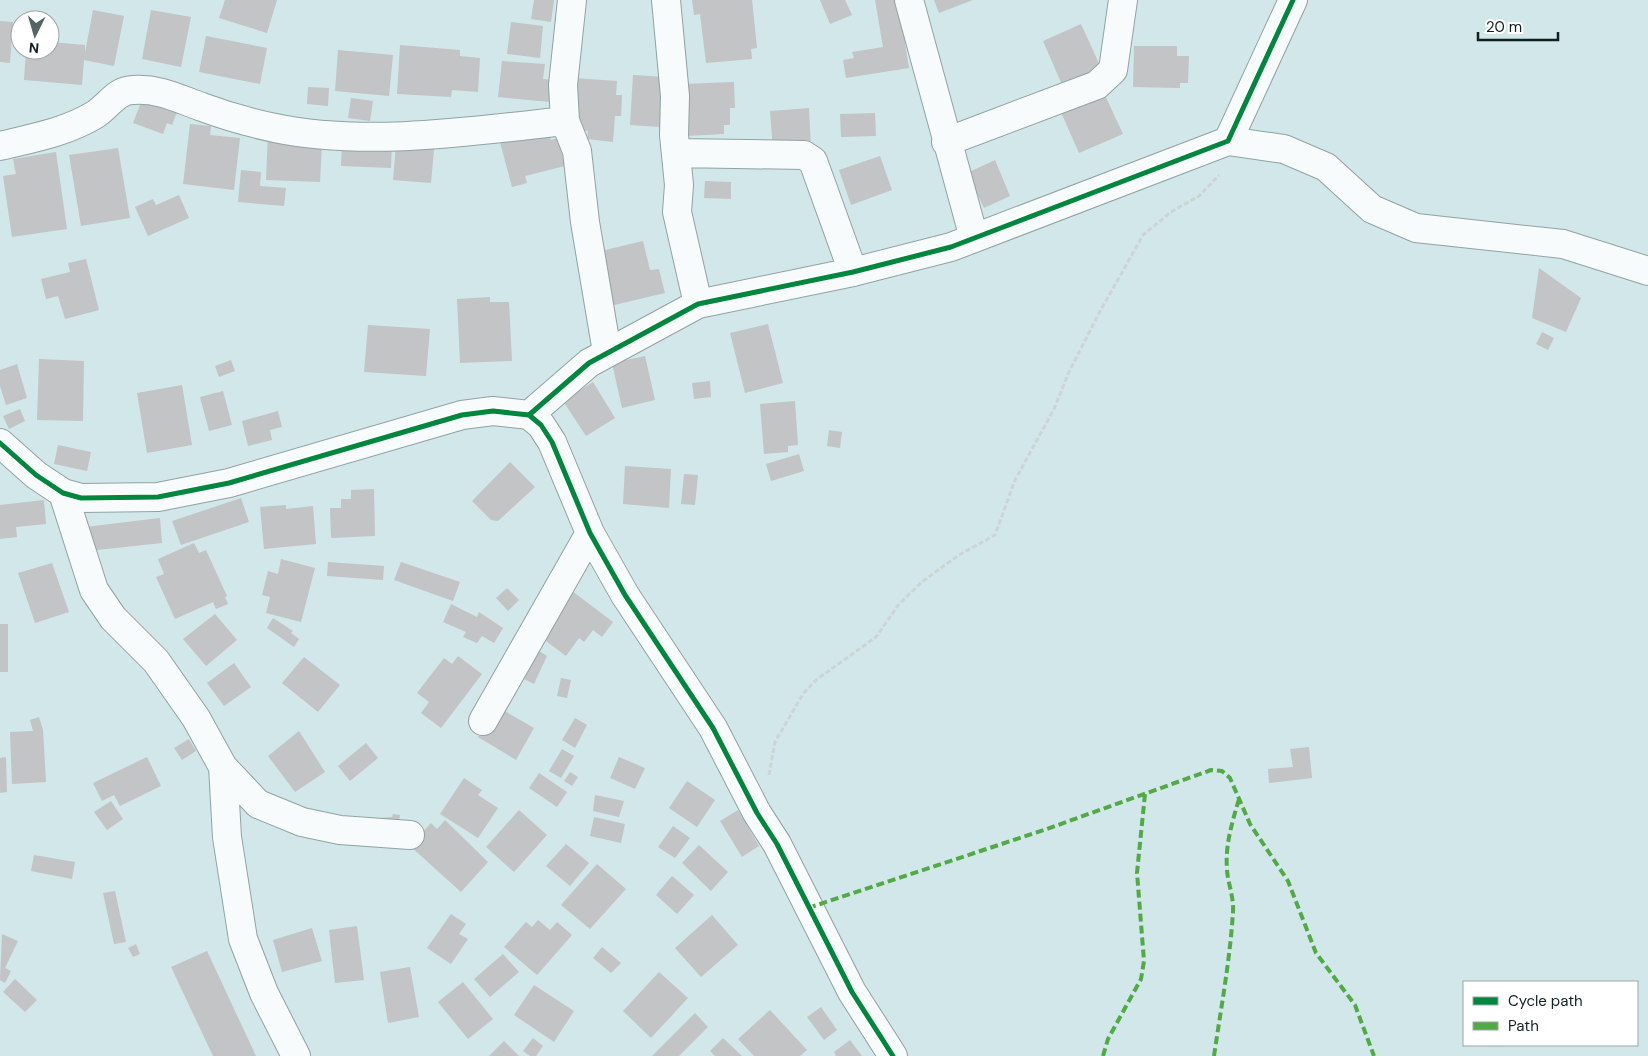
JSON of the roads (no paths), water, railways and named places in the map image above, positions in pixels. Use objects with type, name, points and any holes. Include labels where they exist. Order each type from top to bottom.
[{"type":"street","points":[[572,0],[563,85],[565,121],[577,151],[585,222],[607,352]]},
{"type":"street","points":[[666,0],[675,96],[676,153],[679,185],[677,212],[698,304]]},
{"type":"street","points":[[909,0],[946,142],[974,238]]},
{"type":"street","points":[[946,142],[1097,85],[1113,70],[1123,0]]},
{"type":"street","points":[[1228,141],[1293,0]]},
{"type":"street","points":[[0,146],[54,133],[97,113],[115,96],[132,89],[164,92],[203,108],[276,128],[328,135],[434,135],[565,121]]},
{"type":"street","points":[[529,415],[589,363],[698,304],[853,272],[951,247],[1228,141],[1284,149],[1326,167],[1372,209],[1416,228],[1563,244],[1648,271]]},
{"type":"street","points":[[676,153],[804,155],[813,161],[853,272]]},
{"type":"street","points":[[0,444],[36,475],[63,493],[81,498],[158,496],[229,483],[462,415],[493,411],[529,415],[540,425],[552,442],[590,533],[625,595],[713,728],[757,813],[776,844],[852,992],[893,1056]]},
{"type":"street","points":[[63,493],[94,590],[113,618],[156,661],[196,718],[223,767],[258,804],[302,822],[340,830],[410,835]]},
{"type":"street","points":[[483,722],[590,533]]},
{"type":"street","points":[[223,767],[227,837],[243,940],[264,993],[296,1056]]}]
